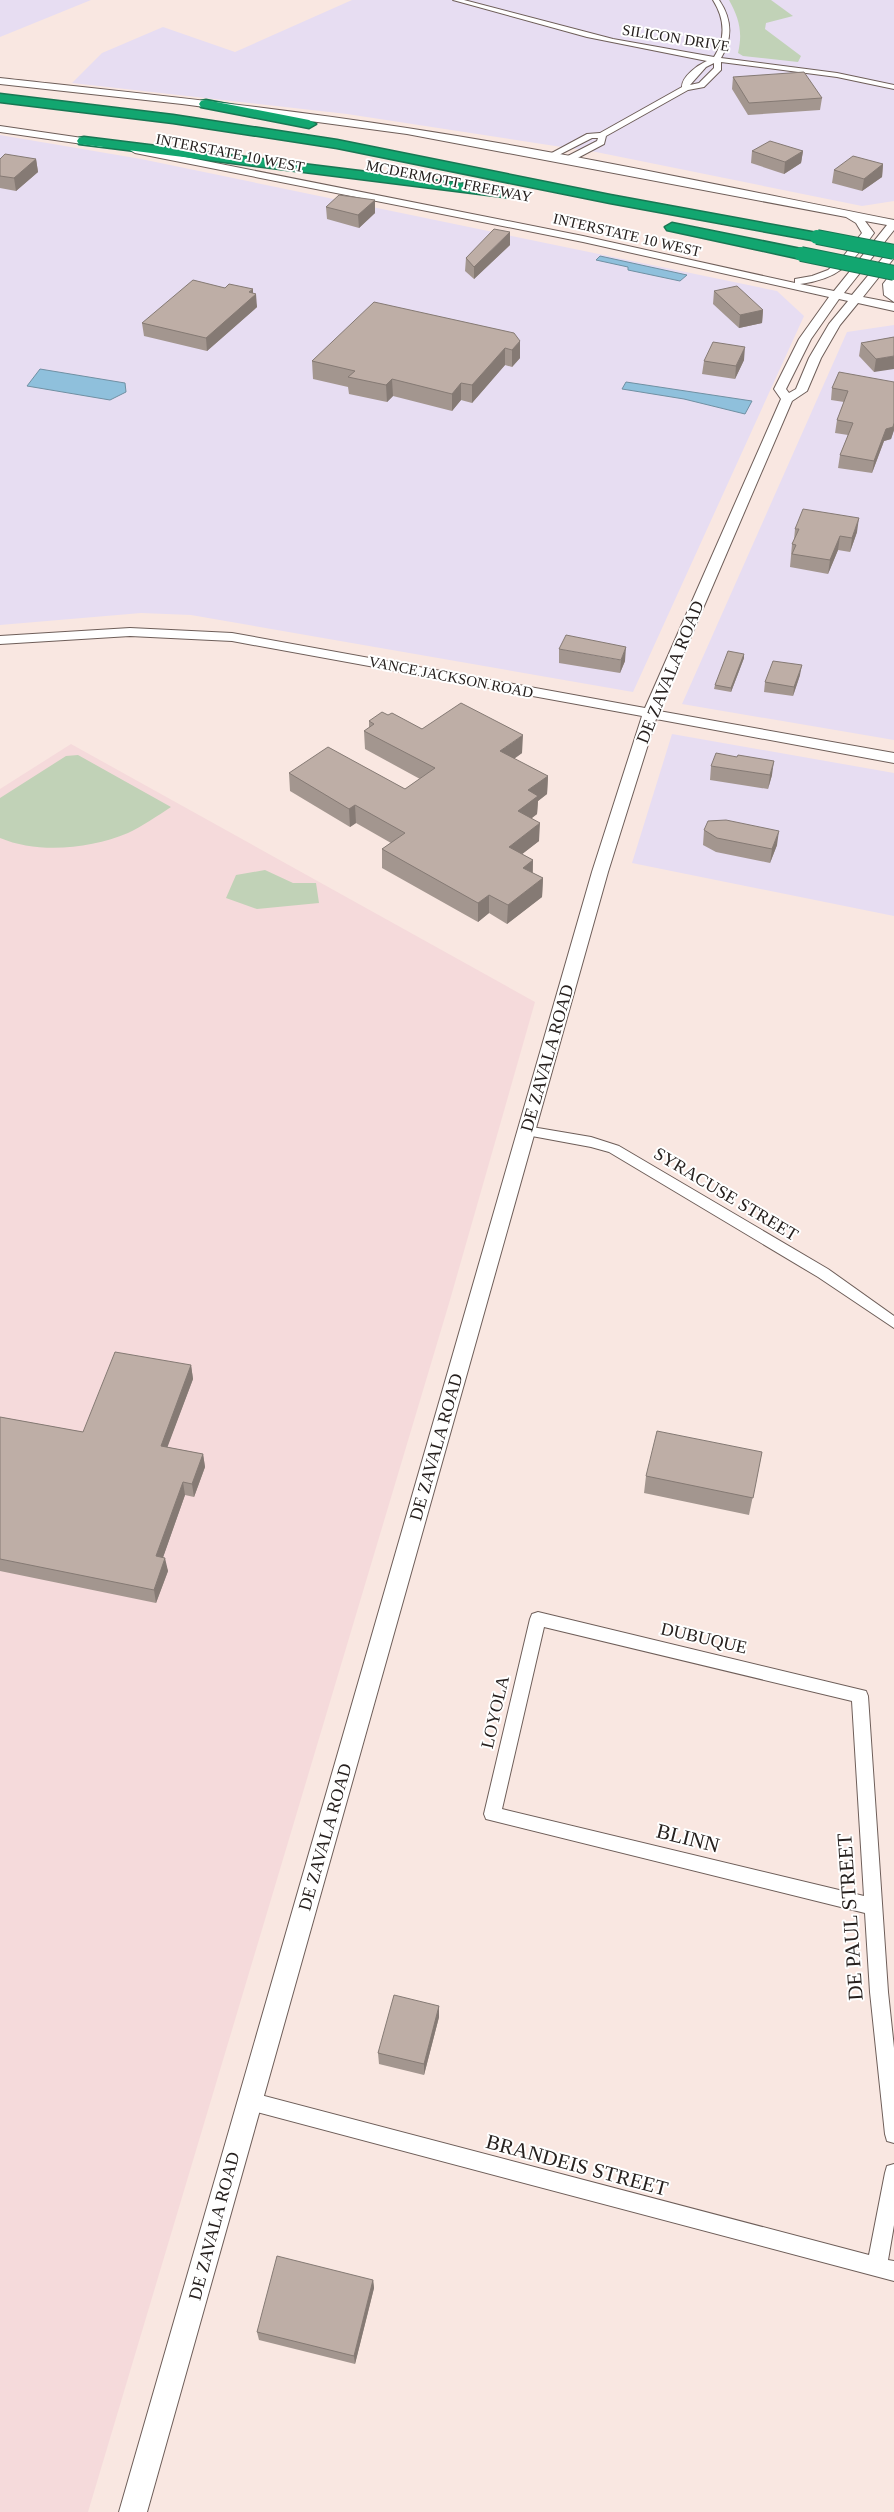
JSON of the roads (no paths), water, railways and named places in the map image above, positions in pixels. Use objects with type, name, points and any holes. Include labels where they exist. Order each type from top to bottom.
[{"type":"highway","name":"MCDERMOTT FREEWAY","points":[[0,98],[173,119],[337,144],[610,199],[894,252]]},
{"type":"highway","points":[[206,104],[474,154],[578,176]]},
{"type":"highway","points":[[0,111],[268,148]]},
{"type":"highway","points":[[84,141],[524,196]]},
{"type":"highway","name":"MCDERMOTT FREEWAY","points":[[295,152],[619,216]]},
{"type":"highway","points":[[633,189],[766,227]]},
{"type":"highway","points":[[658,224],[894,273]]},
{"type":"main road","points":[[0,81],[206,104],[407,131],[847,213],[894,220]]},
{"type":"main road","name":"INTERSTATE 10 WEST","points":[[0,129],[84,141],[262,174],[583,239],[894,307]]},
{"type":"main road","points":[[773,281],[814,280],[828,277],[836,271],[868,233],[860,221],[847,213]]},
{"type":"main road","name":"DE ZAVALA ROAD","points":[[787,399],[780,389],[805,339],[836,294],[894,220]]},
{"type":"main road","name":"DE ZAVALA ROAD","points":[[133,2512],[600,872],[650,714],[787,399],[801,391],[815,358],[835,324],[894,252]]},
{"type":"main road","points":[[894,277],[889,284],[890,295],[894,299]]},
{"type":"main road","points":[[773,281],[811,300],[819,317]]},
{"type":"main road","points":[[835,324],[861,314],[894,311]]},
{"type":"main road","name":"VANCE JACKSON ROAD","points":[[2,640],[148,631],[232,637],[894,758]]},
{"type":"street","name":"SILICON DRIVE","points":[[456,0],[635,47],[717,60],[827,72],[894,87]]},
{"type":"street","points":[[551,157],[590,136],[602,135],[686,88],[701,85],[711,76],[718,68],[717,60],[726,42],[727,29],[725,17],[716,0]]},
{"type":"street","points":[[686,88],[686,82],[704,65],[717,60]]},
{"type":"street","points":[[567,160],[601,142],[602,135]]},
{"type":"street","name":"SYRACUSE STREET","points":[[526,1131],[591,1142],[614,1149],[823,1273],[894,1323]]},
{"type":"street","name":"DUBUQUE","points":[[538,1618],[860,1696]]},
{"type":"street","name":"LOYOLA","points":[[492,1814],[538,1618]]},
{"type":"street","name":"DE PAUL STREET","points":[[860,1696],[872,1906],[894,2134]]},
{"type":"street","name":"BLINN","points":[[492,1814],[872,1906]]},
{"type":"street","name":"BRANDEIS STREET","points":[[249,2101],[885,2268]]},
{"type":"street","points":[[885,2268],[894,2173]]},
{"type":"water","points":[[600,256],[687,275],[680,281],[628,270],[628,267],[596,260]]},
{"type":"water","points":[[40,369],[125,383],[126,392],[110,400],[27,386]]},
{"type":"water","points":[[626,382],[752,401],[745,414],[684,399],[622,389]]}]
